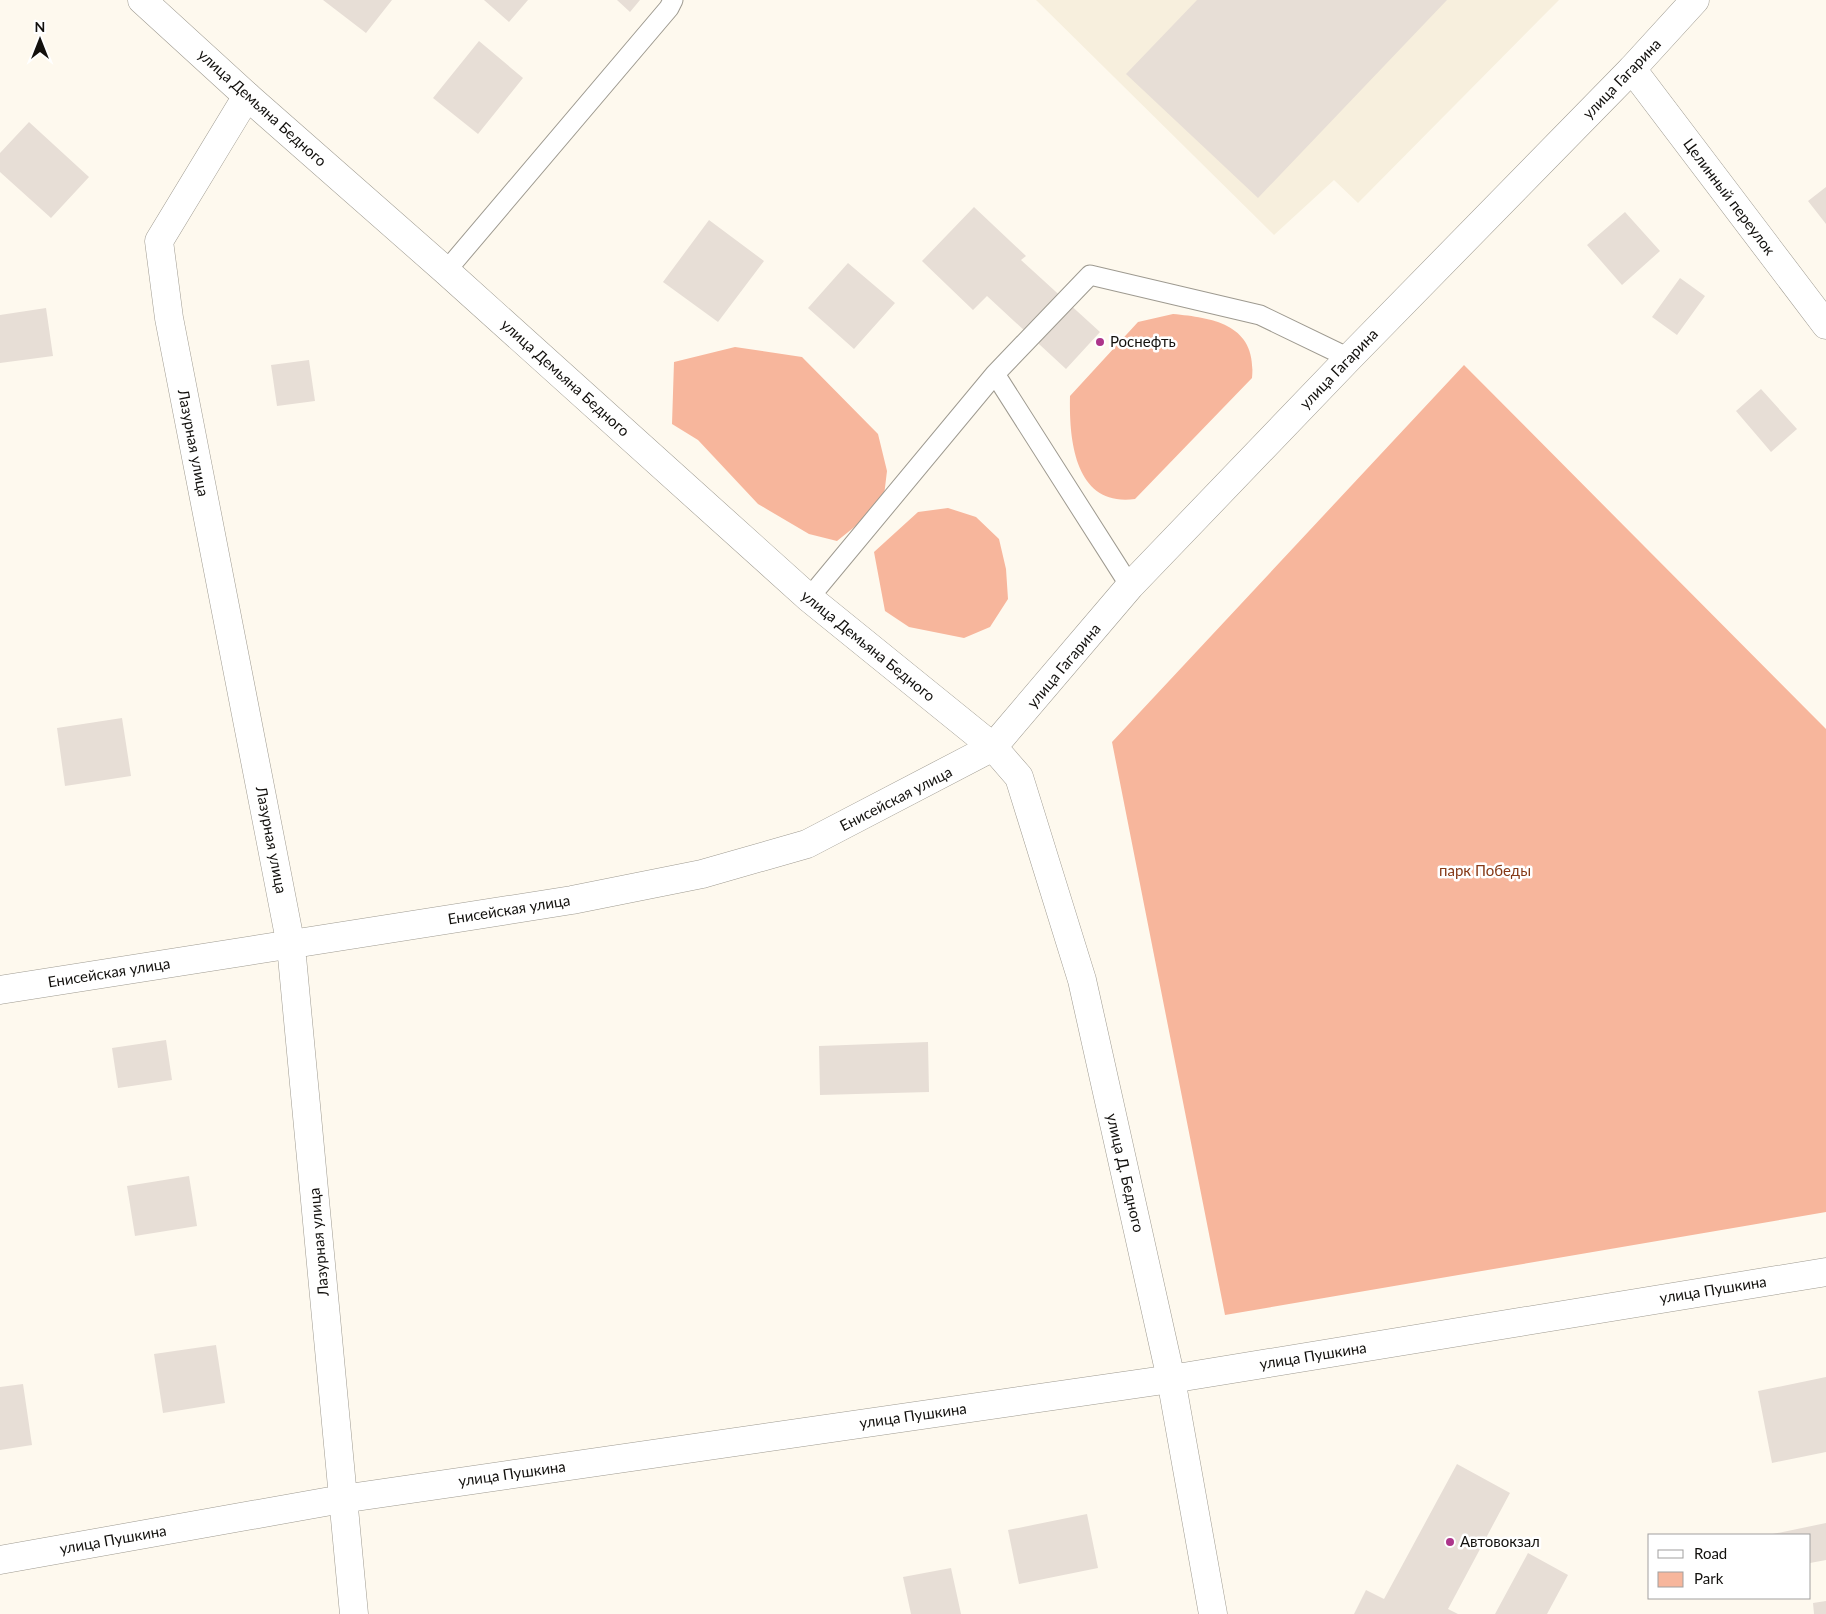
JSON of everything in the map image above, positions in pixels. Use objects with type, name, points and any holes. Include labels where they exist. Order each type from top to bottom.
[{"type":"street","name":"улица Демьяна Бедного","points":[[142,0],[809,598],[993,747]]},
{"type":"street","name":"улица Гагарина","points":[[993,747],[1130,586],[1349,358],[1632,69],[1695,0]]},
{"type":"street","name":"Целинный переулок","points":[[1632,69],[1826,324]]},
{"type":"street","name":"Лазурная улица","points":[[247,96],[160,241],[169,318],[291,946],[354,1614]]},
{"type":"street","name":"Енисейская улица","points":[[0,990],[291,946],[572,900],[721,868],[807,844],[993,747]]},
{"type":"street","name":"улица Д. Бедного","points":[[993,747],[1019,777],[1082,980],[1171,1379],[1213,1614]]},
{"type":"street","name":"улица Пушкина","points":[[0,1560],[342,1499],[1171,1379],[1826,1272]]},
{"type":"lane","points":[[446,271],[669,8],[673,0]]},
{"type":"lane","points":[[809,598],[995,374],[1090,275],[1260,315],[1349,358]]},
{"type":"lane","points":[[995,374],[1130,586]]},
{"type":"shaded area","points":[[1036,0],[1559,0],[1358,203],[1334,180],[1274,235]]},
{"type":"green space","points":[[1173,314],[1218,322],[1240,336],[1248,346],[1252,360],[1252,378],[1135,499],[1115,499],[1099,493],[1088,482],[1080,467],[1074,450],[1071,432],[1070,396],[1138,322]]},
{"type":"green space","points":[[735,347],[802,357],[878,434],[887,471],[883,504],[837,541],[809,534],[758,504],[698,440],[672,424],[674,362]]},
{"type":"green space","name":"парк Победы","points":[[1464,365],[1826,729],[1826,1212],[1225,1315],[1112,742]]},
{"type":"green space","points":[[948,508],[976,517],[999,539],[1006,569],[1008,599],[990,627],[964,638],[909,627],[885,611],[874,552],[918,512]]},
{"type":"building","points":[[323,0],[392,0],[366,33]]},
{"type":"building","points":[[484,0],[528,0],[509,22]]},
{"type":"building","points":[[617,0],[640,0],[630,12]]},
{"type":"building","points":[[1197,0],[1447,0],[1258,198],[1126,74]]},
{"type":"building","points":[[479,41],[523,78],[478,134],[433,98]]},
{"type":"building","points":[[29,122],[89,177],[51,218],[0,172],[0,153]]},
{"type":"building","points":[[1826,187],[1826,224],[1808,201]]},
{"type":"building","points":[[974,207],[1026,256],[1021,260],[1100,332],[1066,369],[987,296],[973,310],[922,261]]},
{"type":"building","points":[[1625,212],[1660,251],[1622,285],[1587,245]]},
{"type":"building","points":[[709,220],[764,261],[718,322],[663,282]]},
{"type":"building","points":[[848,263],[895,303],[854,349],[808,308]]},
{"type":"building","points":[[1680,278],[1705,296],[1677,335],[1652,317]]},
{"type":"building","points":[[46,308],[53,356],[0,363],[0,315]]},
{"type":"building","points":[[309,360],[315,401],[277,406],[271,365]]},
{"type":"building","points":[[1761,389],[1797,429],[1771,452],[1736,411]]},
{"type":"building","points":[[122,718],[131,776],[65,786],[57,728]]},
{"type":"building","points":[[166,1040],[172,1080],[118,1088],[112,1048]]},
{"type":"building","points":[[928,1042],[929,1092],[820,1095],[819,1046]]},
{"type":"building","points":[[189,1176],[197,1226],[135,1236],[127,1186]]},
{"type":"building","points":[[216,1345],[225,1403],[163,1413],[154,1354]]},
{"type":"building","points":[[1826,1377],[1826,1452],[1772,1463],[1758,1391]]},
{"type":"building","points":[[23,1384],[32,1445],[0,1450],[0,1387]]},
{"type":"building","name":"Автовокзал","points":[[1457,1464],[1510,1493],[1448,1609],[1458,1614],[1354,1614],[1366,1590],[1384,1599]]},
{"type":"building","points":[[1087,1514],[1098,1568],[1019,1584],[1008,1530]]},
{"type":"building","points":[[1826,1523],[1826,1560],[1811,1563],[1811,1534],[1773,1534]]},
{"type":"building","name":"Автовокзал","points":[[1528,1553],[1568,1575],[1547,1614],[1495,1614]]},
{"type":"building","points":[[951,1568],[961,1614],[911,1614],[903,1577]]},
{"type":"building","points":[[1826,1601],[1826,1614],[1814,1614],[1813,1603]]},
{"type":"place","name":"Роснефть","points":[[1100,342]]},
{"type":"place","name":"Автовокзал","points":[[1450,1542]]}]
